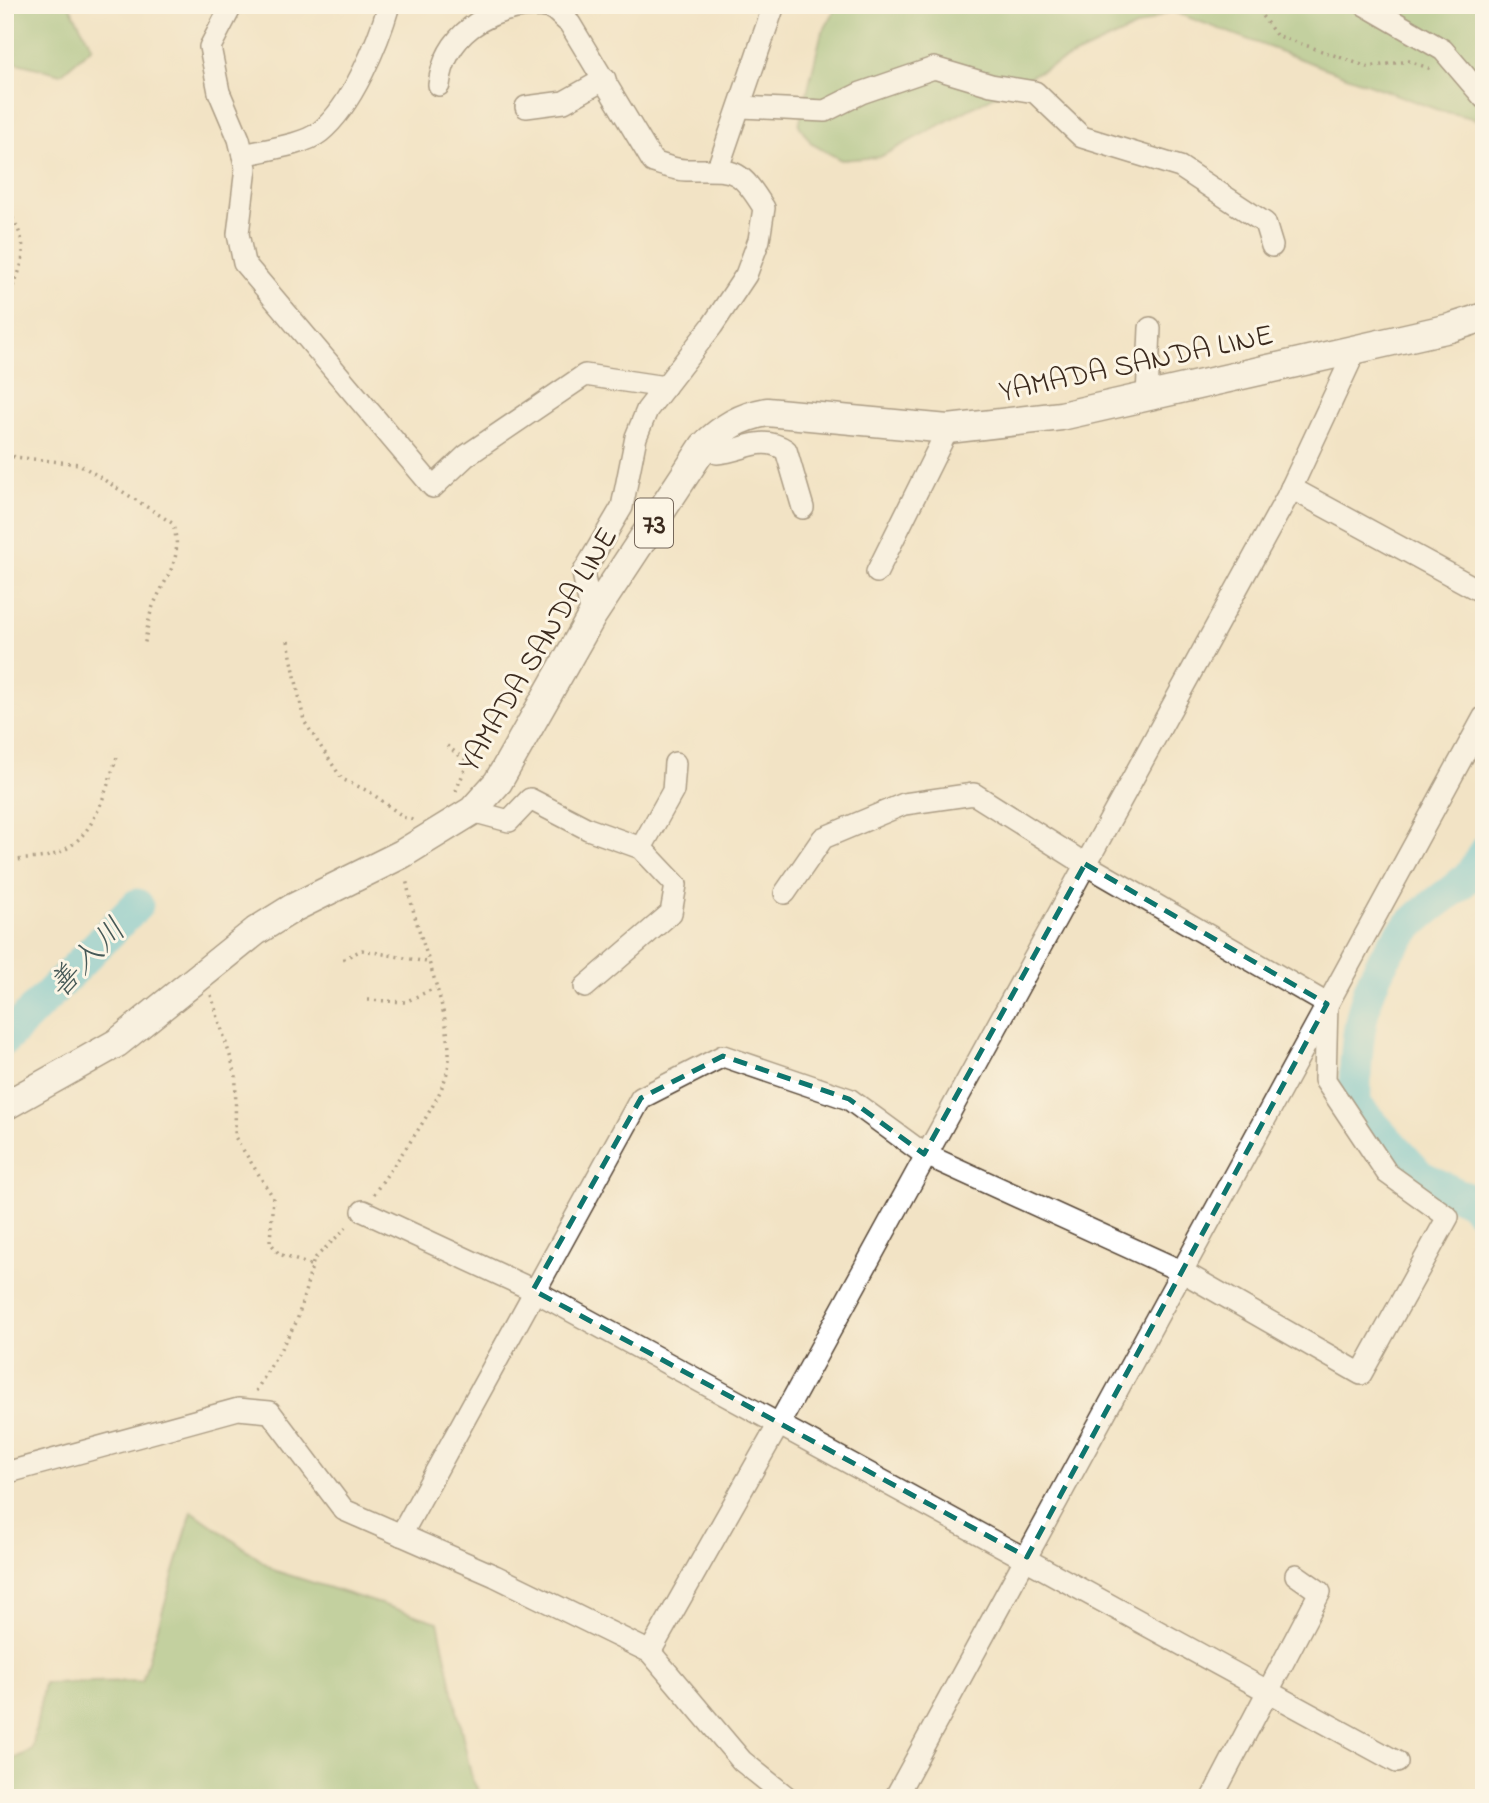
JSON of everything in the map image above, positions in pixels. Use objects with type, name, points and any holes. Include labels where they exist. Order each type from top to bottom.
[{"type":"main road","name":"YAMADA SANDA LINE","points":[[5,1106],[117,1043],[256,931],[293,908],[401,854],[472,811],[498,782],[592,616],[704,446],[725,426],[746,416],[767,412],[948,429],[1025,422],[1147,397],[1484,317]]},
{"type":"street","points":[[232,5],[210,47],[219,92],[246,169],[237,234],[244,263],[433,487],[466,456],[584,374],[665,387]]},
{"type":"street","points":[[243,155],[320,132],[348,96],[376,49],[389,5]]},
{"type":"street","points":[[718,168],[742,107],[774,5]]},
{"type":"street","points":[[1365,5],[1443,50],[1484,98]]},
{"type":"street","points":[[439,85],[441,66],[462,32],[489,15],[537,6],[559,7],[605,79],[621,115],[653,162],[684,170],[718,168],[737,174],[750,184],[764,208],[759,240],[746,275],[647,410],[636,437],[622,507],[583,573],[592,616]]},
{"type":"street","points":[[742,107],[825,111],[861,93],[933,68],[991,85],[1035,92],[1082,137],[1180,167],[1265,223],[1272,246]]},
{"type":"street","points":[[526,107],[564,102],[605,79]]},
{"type":"street","points":[[1147,397],[1150,328]]},
{"type":"street","points":[[650,1652],[779,1424],[924,1154],[1291,488],[1356,349]]},
{"type":"street","points":[[877,572],[948,429]]},
{"type":"street","points":[[704,446],[717,453],[763,441],[775,443],[786,450],[803,508]]},
{"type":"street","points":[[1291,488],[1484,593]]},
{"type":"street","points":[[895,1798],[1484,717]]},
{"type":"street","points":[[641,848],[673,791],[675,763]]},
{"type":"street","points":[[785,893],[823,838],[904,804],[974,794],[1085,864],[1327,1004]]},
{"type":"street","points":[[472,811],[509,821],[530,799],[588,829],[641,848],[677,885],[671,914],[585,987]]},
{"type":"street","points":[[401,1535],[640,1098],[723,1056],[849,1099],[924,1154],[1183,1272],[1361,1374],[1448,1217],[1387,1173],[1325,1080],[1327,1004]]},
{"type":"street","points":[[363,1211],[533,1290],[1027,1557],[1397,1762]]},
{"type":"street","points":[[5,1473],[238,1409],[270,1412],[344,1510],[495,1576],[650,1652],[742,1761],[788,1798]]},
{"type":"street","points":[[1212,1798],[1320,1592],[1296,1574]]},
{"type":"path","points":[[1254,5],[1276,35],[1368,66],[1409,61],[1434,70]]},
{"type":"path","points":[[5,206],[25,245],[21,273],[5,301]]},
{"type":"path","points":[[5,444],[14,457],[79,464],[172,523],[178,538],[176,561],[153,607],[144,647]]},
{"type":"path","points":[[288,641],[304,721],[342,779],[370,792],[405,818],[417,820]]},
{"type":"path","points":[[5,862],[44,858],[64,852],[81,840],[96,815],[117,757]]},
{"type":"path","points":[[343,959],[362,950],[427,962]]},
{"type":"path","points":[[201,974],[209,987],[236,1074],[235,1137],[273,1197],[270,1242],[279,1254],[313,1266]]},
{"type":"path","points":[[368,1000],[405,1002],[435,988]]},
{"type":"highlighted area","points":[[1085,864],[1327,1004],[1027,1557],[533,1290],[641,1098],[723,1056],[849,1099],[924,1154]]},
{"type":"green space","points":[[5,5],[69,5],[92,47],[61,74],[5,60]]},
{"type":"green space","points":[[838,5],[1484,5],[1484,121],[1438,110],[1171,11],[1038,72],[880,157],[841,160],[812,144],[799,125],[821,35]]},
{"type":"green space","points":[[192,1511],[276,1571],[438,1622],[472,1779],[482,1798],[5,1798],[5,1763],[32,1750],[44,1683],[142,1681]]},
{"type":"waterway","points":[[1484,852],[1471,873],[1401,934],[1386,955],[1366,1001],[1360,1026],[1355,1078],[1355,1105],[1420,1176],[1471,1201],[1484,1214]]},
{"type":"waterway","name":"善入川","points":[[5,1039],[137,905]]}]
